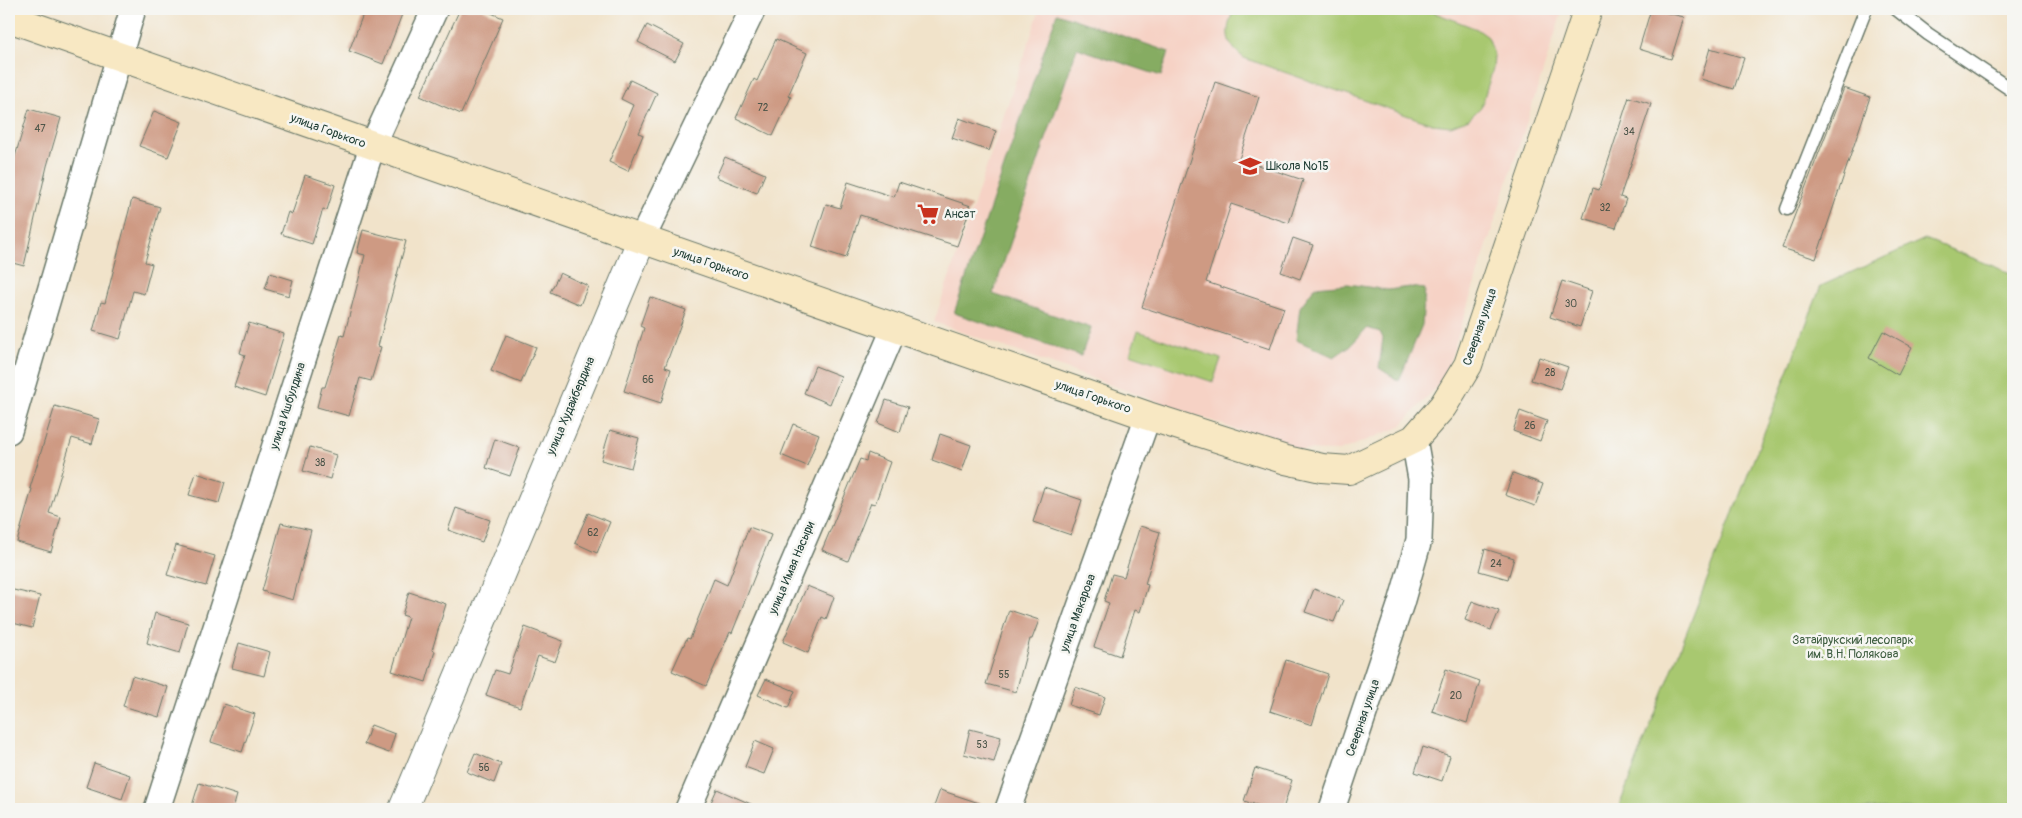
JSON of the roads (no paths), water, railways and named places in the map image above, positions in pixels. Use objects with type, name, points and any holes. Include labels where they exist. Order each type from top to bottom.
[{"type":"main road","name":"Северная улица","points":[[1414,439],[1443,406],[1468,365],[1588,9]]},
{"type":"main road","name":"улица Горького","points":[[9,18],[641,241],[895,327],[1148,416],[1286,460],[1322,468],[1350,470],[1414,439]]},
{"type":"street","points":[[9,431],[132,9]]},
{"type":"street","name":"улица Ишбулдина","points":[[157,809],[372,147],[435,9]]},
{"type":"street","name":"улица Худайбердина","points":[[403,809],[641,241],[753,9]]},
{"type":"street","name":"улица Имая Насыри","points":[[688,809],[895,327]]},
{"type":"street","name":"улица Макарова","points":[[1008,809],[1148,416]]},
{"type":"street","name":"Северная улица","points":[[1332,809],[1401,603],[1419,540],[1421,479],[1414,439]]},
{"type":"lane","points":[[1787,209],[1866,9]]},
{"type":"lane","points":[[1896,9],[1928,34],[2013,91]]},
{"type":"place","name":"Школа №15","points":[[1250,166]]},
{"type":"place","name":"Ансат","points":[[928,214]]},
{"type":"park label","name":"Затайрукский лесопарк им. В.Н. Полякова","points":[[1853,647]]}]
